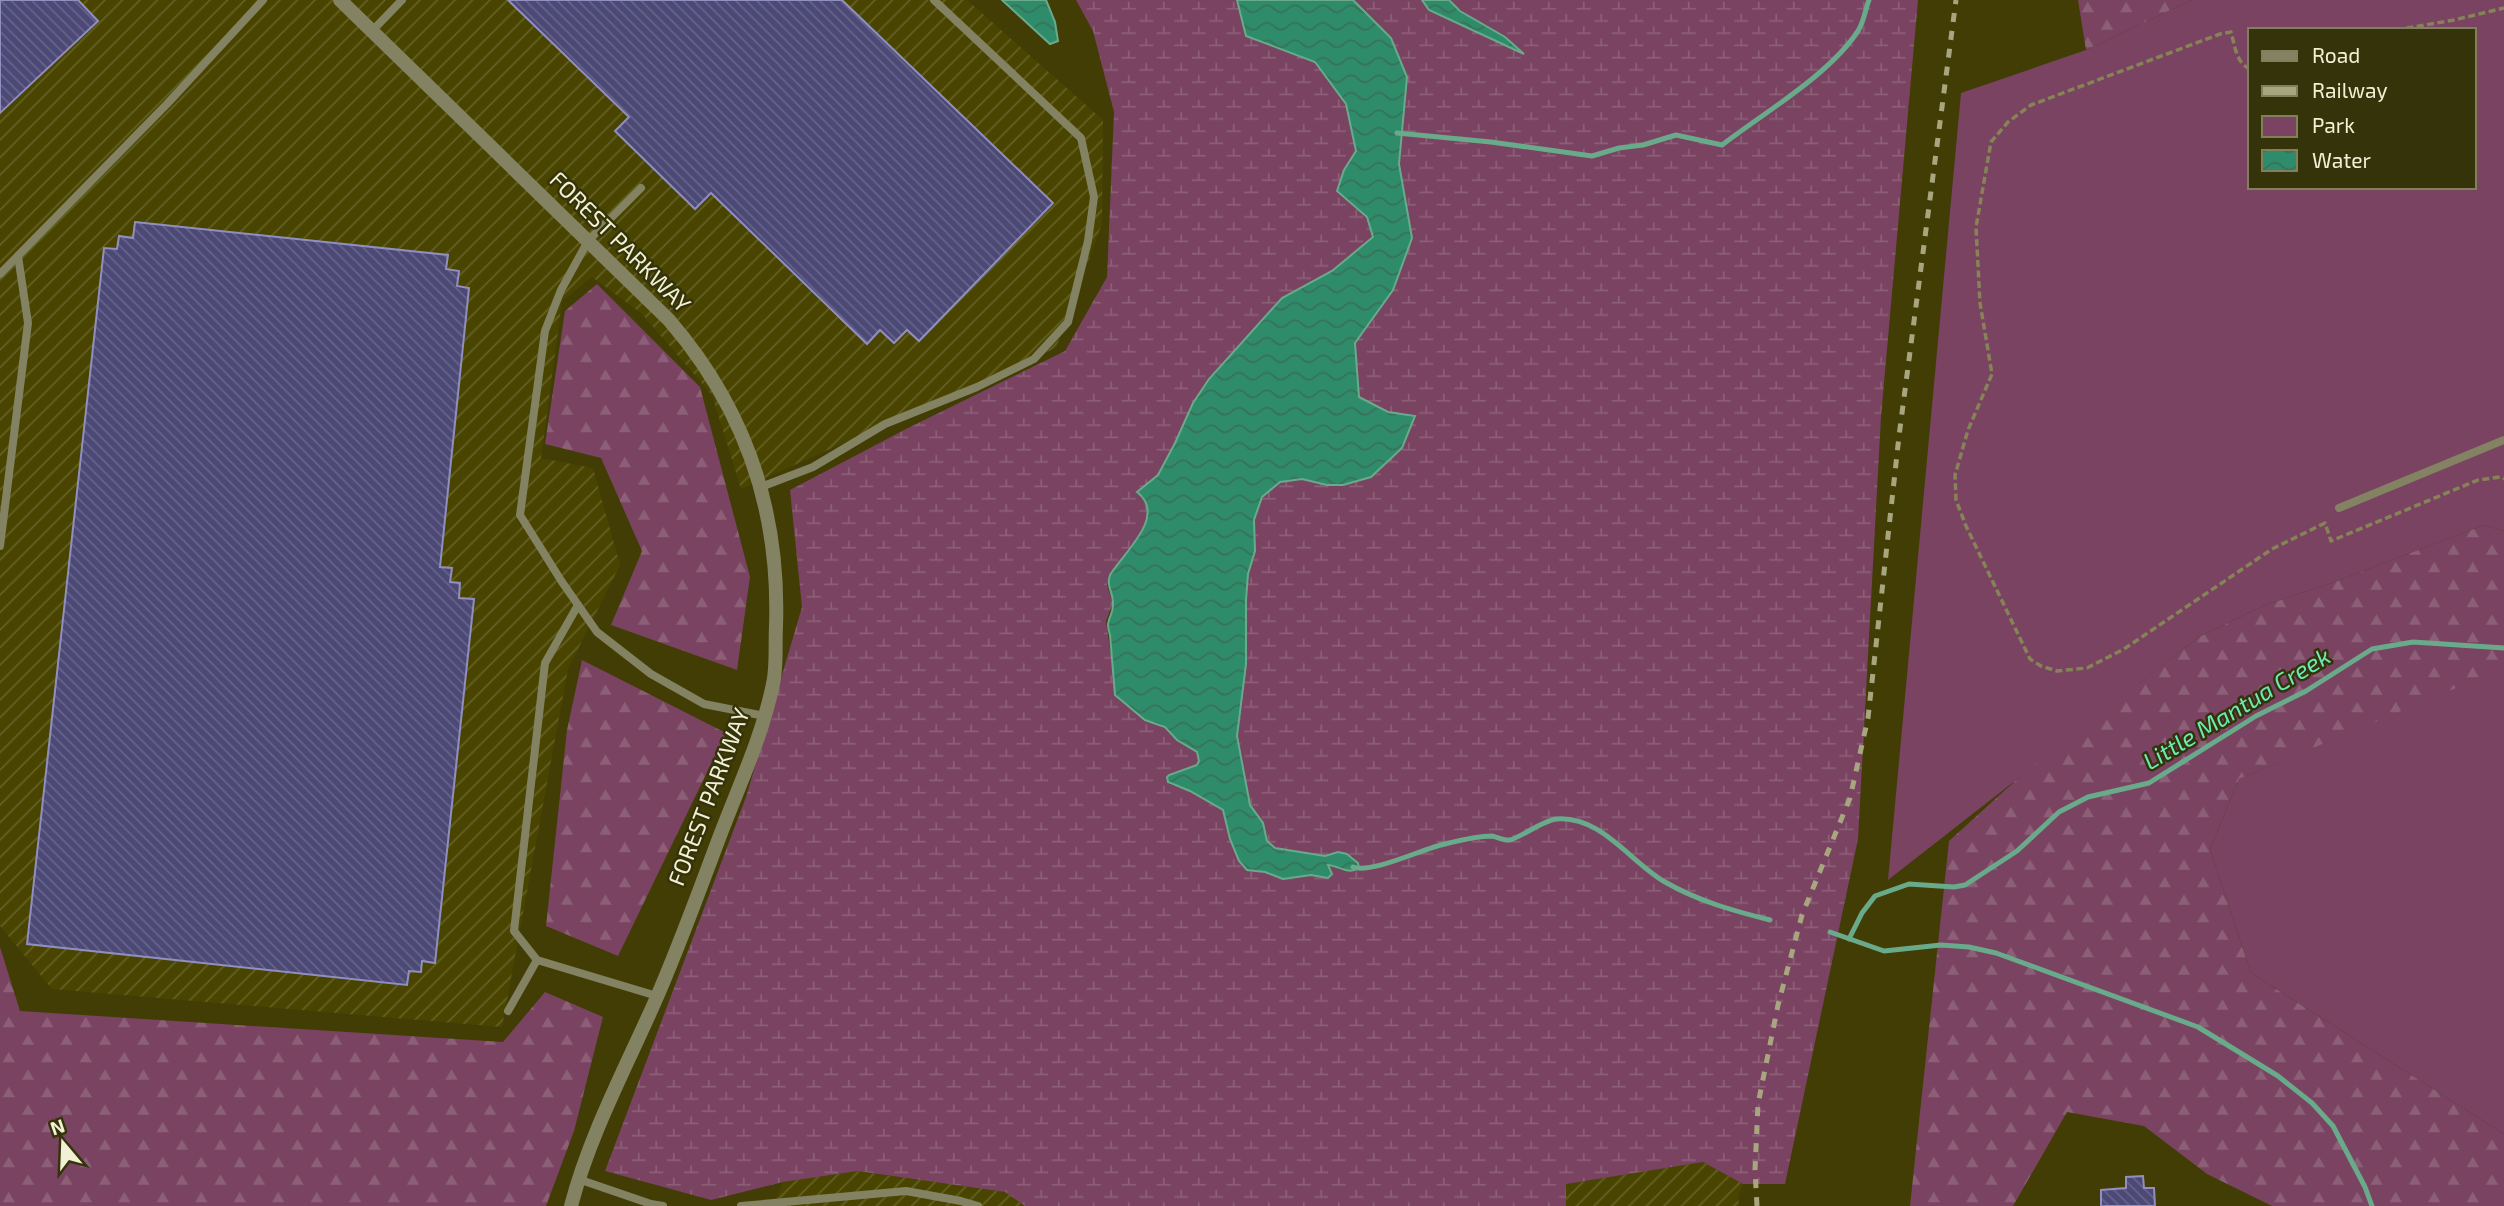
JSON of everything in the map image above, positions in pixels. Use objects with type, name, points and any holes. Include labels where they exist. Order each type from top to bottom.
[{"type":"street","name":"FOREST PARKWAY","points":[[340,0],[669,320],[691,346],[736,419],[761,486],[774,548],[774,681],[759,741],[657,996],[578,1179],[571,1206]]},
{"type":"lane","points":[[0,274],[167,104],[263,0]]},
{"type":"lane","points":[[372,31],[402,0]]},
{"type":"lane","points":[[761,486],[813,467],[885,424],[977,387],[1034,359],[1068,322],[1088,241],[1094,197],[1081,138],[934,0]]},
{"type":"lane","points":[[641,188],[588,242],[561,290],[545,331],[520,515],[597,632],[651,674],[704,704],[765,716]]},
{"type":"lane","points":[[0,546],[28,323],[18,256]]},
{"type":"lane","points":[[2339,508],[2504,440]]},
{"type":"lane","points":[[578,605],[545,663],[514,931],[537,960],[657,996]]},
{"type":"lane","points":[[508,1012],[537,960]]},
{"type":"lane","points":[[578,1179],[663,1206]]},
{"type":"lane","points":[[741,1206],[839,1202],[906,1192],[961,1200],[978,1206]]},
{"type":"path","points":[[2408,28],[2504,8]]},
{"type":"path","points":[[2248,68],[2238,58],[2231,32],[2220,34],[2031,105],[2008,122],[1991,142],[1976,228],[1980,303],[1992,374],[1968,430],[1955,475],[1956,500],[2001,603],[2030,659],[2040,666],[2057,671],[2087,668],[2124,649],[2272,549],[2325,523],[2331,541],[2478,480],[2500,477],[2504,479]]},
{"type":"shaded area","points":[[0,0],[967,0],[1103,120],[1102,224],[1056,348],[741,489],[712,395],[641,313],[592,277],[562,301],[541,458],[593,468],[620,565],[568,669],[502,1027],[52,989],[0,926]]},
{"type":"shaded area","points":[[1703,1162],[1743,1184],[1738,1197],[1739,1206],[1566,1206],[1566,1184]]},
{"type":"shaded area","points":[[858,1171],[1006,1192],[1025,1206],[773,1206],[783,1182]]},
{"type":"green space","points":[[1076,0],[1237,0],[1247,36],[1315,62],[1346,104],[1356,151],[1344,170],[1338,191],[1367,217],[1373,237],[1332,271],[1281,298],[1209,379],[1193,403],[1158,475],[1137,492],[1146,503],[1144,526],[1107,585],[1113,603],[1106,621],[1114,691],[1145,720],[1165,727],[1197,752],[1197,765],[1169,775],[1169,784],[1190,791],[1223,810],[1234,848],[1247,870],[1288,879],[1311,875],[1328,878],[1331,872],[1327,865],[1345,871],[1358,862],[1352,856],[1332,853],[1325,856],[1282,850],[1271,845],[1267,841],[1263,823],[1250,805],[1237,736],[1246,664],[1246,600],[1248,574],[1254,558],[1254,520],[1262,497],[1280,482],[1302,479],[1326,485],[1343,485],[1371,477],[1402,448],[1414,416],[1388,412],[1359,397],[1355,343],[1393,290],[1412,238],[1399,164],[1407,77],[1391,38],[1353,0],[1422,0],[1430,10],[1521,53],[1505,38],[1457,8],[1449,0],[1918,0],[1881,417],[1858,839],[1785,1184],[1743,1184],[1703,1162],[1566,1184],[1566,1206],[1025,1206],[1005,1192],[858,1171],[783,1182],[711,1200],[605,1171],[746,797],[802,607],[790,490],[908,428],[1065,351],[1107,277],[1114,112],[1093,31]]},
{"type":"green space","points":[[2078,0],[2192,0],[2086,50]]},
{"type":"green space","points":[[2192,0],[2504,0],[2504,531],[2484,525],[2326,585],[2265,605],[2199,637],[1888,880],[1961,93],[2086,50]]},
{"type":"green space","points":[[597,284],[700,387],[750,577],[737,670],[611,625],[642,551],[601,458],[545,444],[565,311]]},
{"type":"green space","points":[[2484,525],[2504,531],[2504,668],[2239,779],[2210,849],[2251,973],[2504,1134],[2504,1206],[2272,1206],[2207,1174],[2144,1126],[2067,1112],[2013,1206],[1910,1206],[1949,841],[2025,772],[2199,637],[2265,605],[2326,585]]},
{"type":"green space","points":[[582,660],[726,733],[618,956],[546,926],[567,730]]},
{"type":"green space","points":[[2504,668],[2504,1134],[2251,973],[2210,849],[2239,779]]},
{"type":"green space","points":[[0,947],[20,1011],[503,1042],[545,992],[603,1017],[574,1131],[546,1206],[0,1206]]},
{"type":"water","points":[[1002,0],[1046,0],[1055,22],[1058,41],[1050,44]]},
{"type":"water","points":[[1237,0],[1353,0],[1391,38],[1407,77],[1399,164],[1412,238],[1393,290],[1355,343],[1359,397],[1388,412],[1415,416],[1402,448],[1371,477],[1343,485],[1327,485],[1302,479],[1280,482],[1262,497],[1254,520],[1255,551],[1248,574],[1246,664],[1237,736],[1250,805],[1263,823],[1267,841],[1275,848],[1325,856],[1338,852],[1347,854],[1358,863],[1359,868],[1351,871],[1328,865],[1332,874],[1328,878],[1311,875],[1283,879],[1265,872],[1247,870],[1239,861],[1230,839],[1223,810],[1168,782],[1169,775],[1197,765],[1197,752],[1177,740],[1165,727],[1145,720],[1115,695],[1108,625],[1113,608],[1109,579],[1146,523],[1148,512],[1145,502],[1137,492],[1158,475],[1193,403],[1209,379],[1282,298],[1332,271],[1373,237],[1367,217],[1337,191],[1344,170],[1356,151],[1346,104],[1315,62],[1246,36]]},
{"type":"water","points":[[1422,0],[1449,0],[1460,11],[1505,37],[1524,54],[1429,10]]},
{"type":"building","points":[[0,0],[78,0],[98,21],[0,113]]},
{"type":"building","points":[[508,0],[842,0],[1053,203],[919,341],[907,330],[894,343],[880,330],[867,344],[711,193],[695,209],[615,131],[629,117]]},
{"type":"building","points":[[135,222],[448,255],[446,269],[459,271],[457,286],[469,288],[440,567],[452,568],[450,582],[460,583],[459,598],[474,599],[435,963],[422,961],[421,972],[409,971],[407,985],[27,944],[104,248],[117,249],[119,236],[133,238]]},
{"type":"building","points":[[2143,1176],[2144,1188],[2154,1188],[2155,1206],[2101,1206],[2101,1190],[2126,1188],[2126,1177]]},
{"type":"waterway","points":[[1397,133],[1592,156],[1676,135],[1722,145],[1831,63],[1858,31],[1869,0]]},
{"type":"waterway","name":"Little Mantua Creek","points":[[1849,939],[1862,913],[1875,896],[1909,884],[1954,887],[1965,885],[2017,851],[2059,812],[2088,797],[2149,783],[2256,716],[2306,691],[2372,649],[2413,642],[2504,648]]},
{"type":"waterway","name":"Little Mantua Creek","points":[[1353,867],[1372,867],[1436,846],[1475,838],[1492,836],[1512,839],[1556,819],[1572,820],[1601,832],[1652,873],[1678,889],[1716,905],[1770,920]]},
{"type":"waterway","points":[[1830,932],[1884,951],[1941,945],[1996,953],[2198,1027],[2278,1076],[2312,1103],[2333,1126],[2372,1206]]},
{"type":"railway","points":[[1757,1206],[1755,1170],[1758,1104],[1778,1005],[1802,915],[1850,798],[1868,718],[1899,436],[1956,0]]}]
